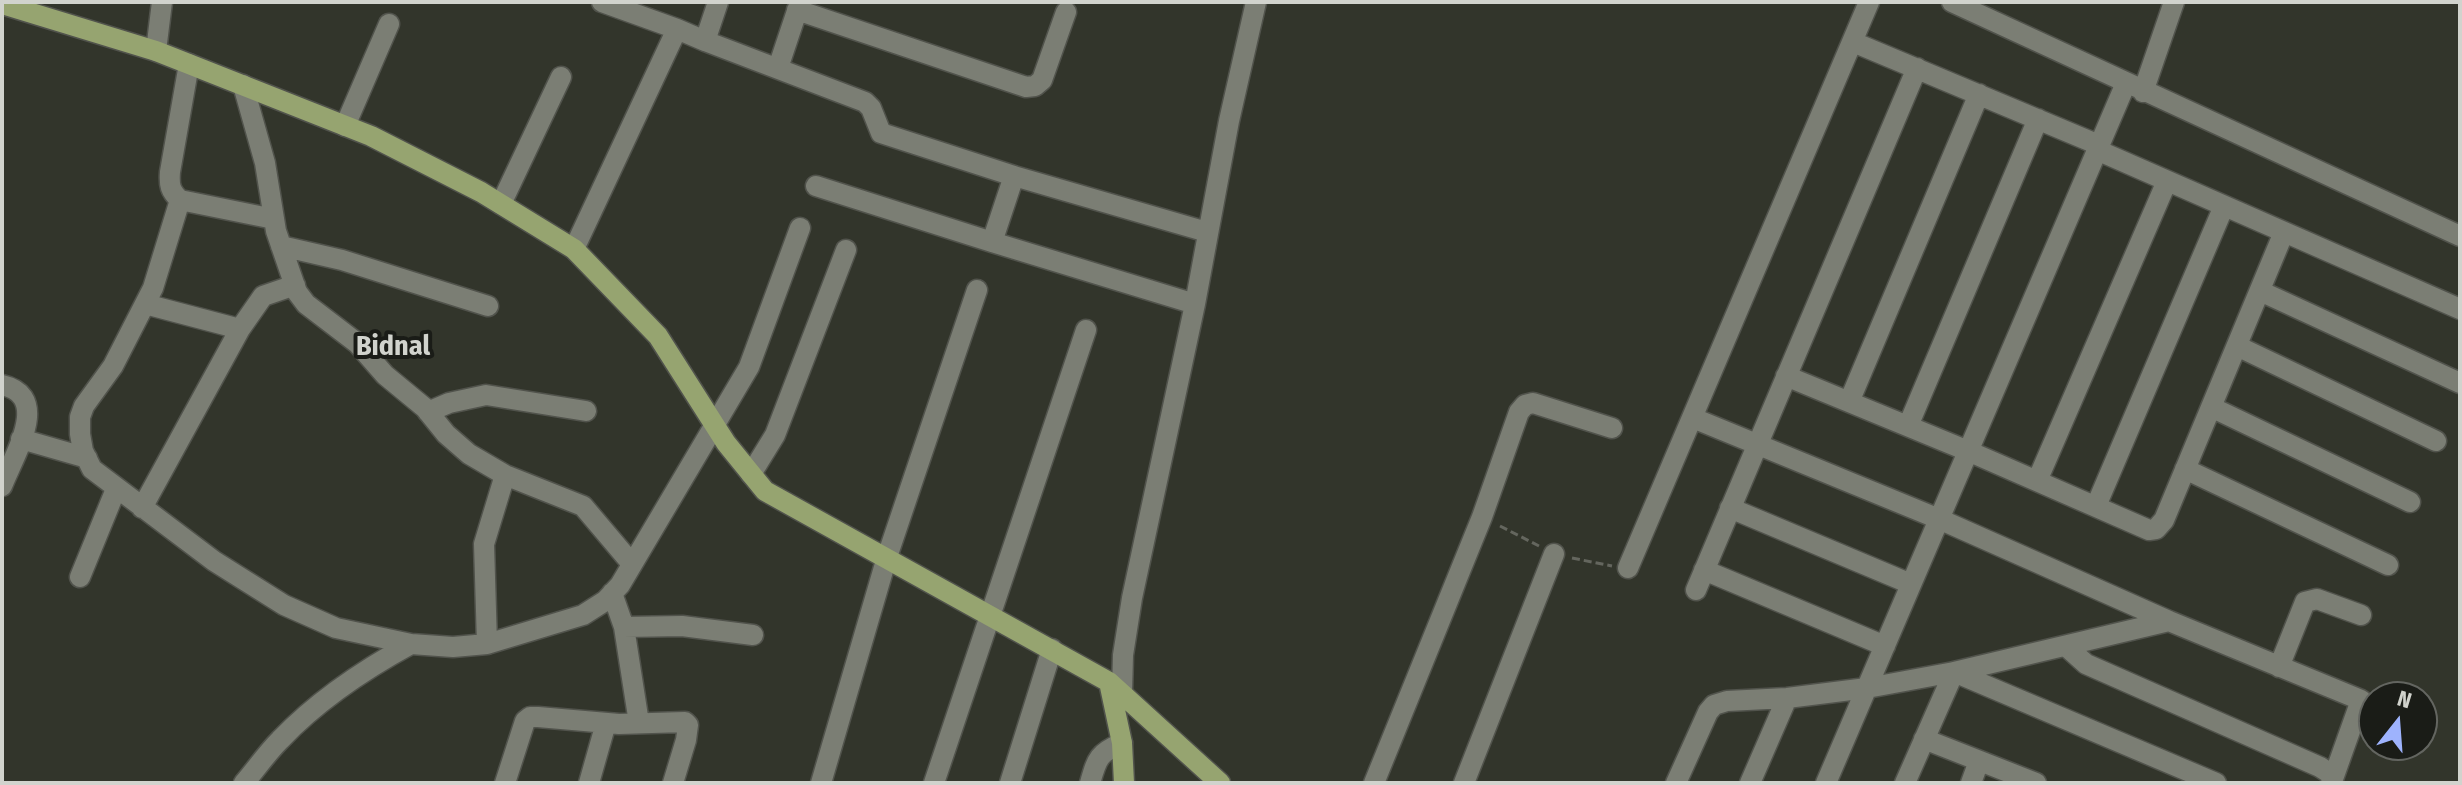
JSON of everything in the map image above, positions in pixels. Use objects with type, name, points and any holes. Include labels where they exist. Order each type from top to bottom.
[{"type":"main road","points":[[2,4],[156,51],[371,136],[501,204],[574,249],[658,336],[715,425],[765,491],[1116,687],[1220,783]]},
{"type":"main road","points":[[1116,687],[1124,783]]},
{"type":"street","points":[[156,51],[162,2]]},
{"type":"street","points":[[602,2],[631,7],[705,41],[865,102],[871,108],[881,133],[1014,176],[1207,232]]},
{"type":"street","points":[[705,41],[718,2]]},
{"type":"street","points":[[1116,687],[1256,2]]},
{"type":"street","points":[[1628,568],[1869,2]]},
{"type":"street","points":[[1952,2],[2460,236]]},
{"type":"street","points":[[1826,783],[2098,148],[2135,87],[2172,2]]},
{"type":"street","points":[[778,68],[798,6],[1026,87],[1035,86],[1042,80],[1066,12]]},
{"type":"street","points":[[345,126],[389,24]]},
{"type":"street","points":[[574,249],[677,29]]},
{"type":"street","points":[[1853,42],[2038,119],[2167,181],[2460,309]]},
{"type":"street","points":[[189,64],[169,184],[173,193],[180,200],[274,219]]},
{"type":"street","points":[[1885,646],[1700,580],[1917,68]]},
{"type":"street","points":[[501,204],[561,77]]},
{"type":"street","points":[[243,85],[265,163],[281,246],[295,285],[306,304],[357,343],[385,375],[428,412],[446,434],[469,454],[505,475],[583,506],[632,564]]},
{"type":"street","points":[[1849,402],[1979,94]]},
{"type":"street","points":[[1908,426],[2038,119]]},
{"type":"street","points":[[992,242],[1014,176]]},
{"type":"street","points":[[2037,481],[2167,181]]},
{"type":"street","points":[[816,186],[1195,304]]},
{"type":"street","points":[[180,200],[153,288],[113,366],[84,406],[80,434],[92,469],[214,561],[284,605],[336,628],[411,644],[453,647],[487,644],[583,615],[612,593],[755,354],[800,228]]},
{"type":"street","points":[[2096,506],[2224,206]]},
{"type":"street","points":[[1786,376],[2149,530],[2156,529],[2164,520],[2284,232]]},
{"type":"street","points":[[281,246],[342,260],[488,306]]},
{"type":"street","points":[[751,474],[775,435],[846,250]]},
{"type":"street","points":[[142,508],[240,329],[263,296],[295,285]]},
{"type":"street","points":[[821,783],[887,557],[977,290]]},
{"type":"street","points":[[2260,291],[2460,383]]},
{"type":"street","points":[[145,304],[240,329]]},
{"type":"street","points":[[934,783],[1086,330]]},
{"type":"street","points":[[2237,346],[2436,441]]},
{"type":"street","points":[[2,385],[14,387],[27,401],[28,415],[2,486]]},
{"type":"street","points":[[428,412],[449,403],[486,395],[586,411]]},
{"type":"street","points":[[1374,783],[1482,517],[1519,412],[1525,405],[1533,403],[1612,428]]},
{"type":"street","points":[[2211,407],[2410,502]]},
{"type":"street","points":[[1693,418],[1939,519],[2169,621],[2361,700],[2333,780],[2320,767],[2086,664],[2067,647]]},
{"type":"street","points":[[21,439],[87,458]]},
{"type":"street","points":[[2185,469],[2388,565]]},
{"type":"street","points":[[487,644],[484,544],[505,475]]},
{"type":"street","points":[[80,577],[116,489]]},
{"type":"street","points":[[1730,508],[1911,584]]},
{"type":"street","points":[[1464,783],[1554,554]]},
{"type":"street","points":[[612,593],[624,627],[639,723]]},
{"type":"street","points":[[2279,667],[2305,602],[2317,599],[2361,615]]},
{"type":"street","points":[[1676,783],[1714,705],[1727,701],[1787,698],[1867,688],[1954,672],[2169,621]]},
{"type":"street","points":[[624,627],[682,626],[753,635]]},
{"type":"street","points":[[244,783],[280,740],[314,708],[411,644]]},
{"type":"street","points":[[1010,783],[1052,649]]},
{"type":"street","points":[[1905,783],[1954,672]]},
{"type":"street","points":[[1954,672],[2216,783]]},
{"type":"street","points":[[1750,783],[1787,698]]},
{"type":"street","points":[[505,783],[522,728],[530,717],[606,723],[681,721],[688,725],[673,783]]},
{"type":"street","points":[[589,783],[606,723]]},
{"type":"street","points":[[1924,739],[2036,783]]},
{"type":"street","points":[[1090,783],[1102,752],[1122,743]]},
{"type":"street","points":[[1971,783],[1979,761]]},
{"type":"district","name":"Bidnal","points":[[393,347]]}]
